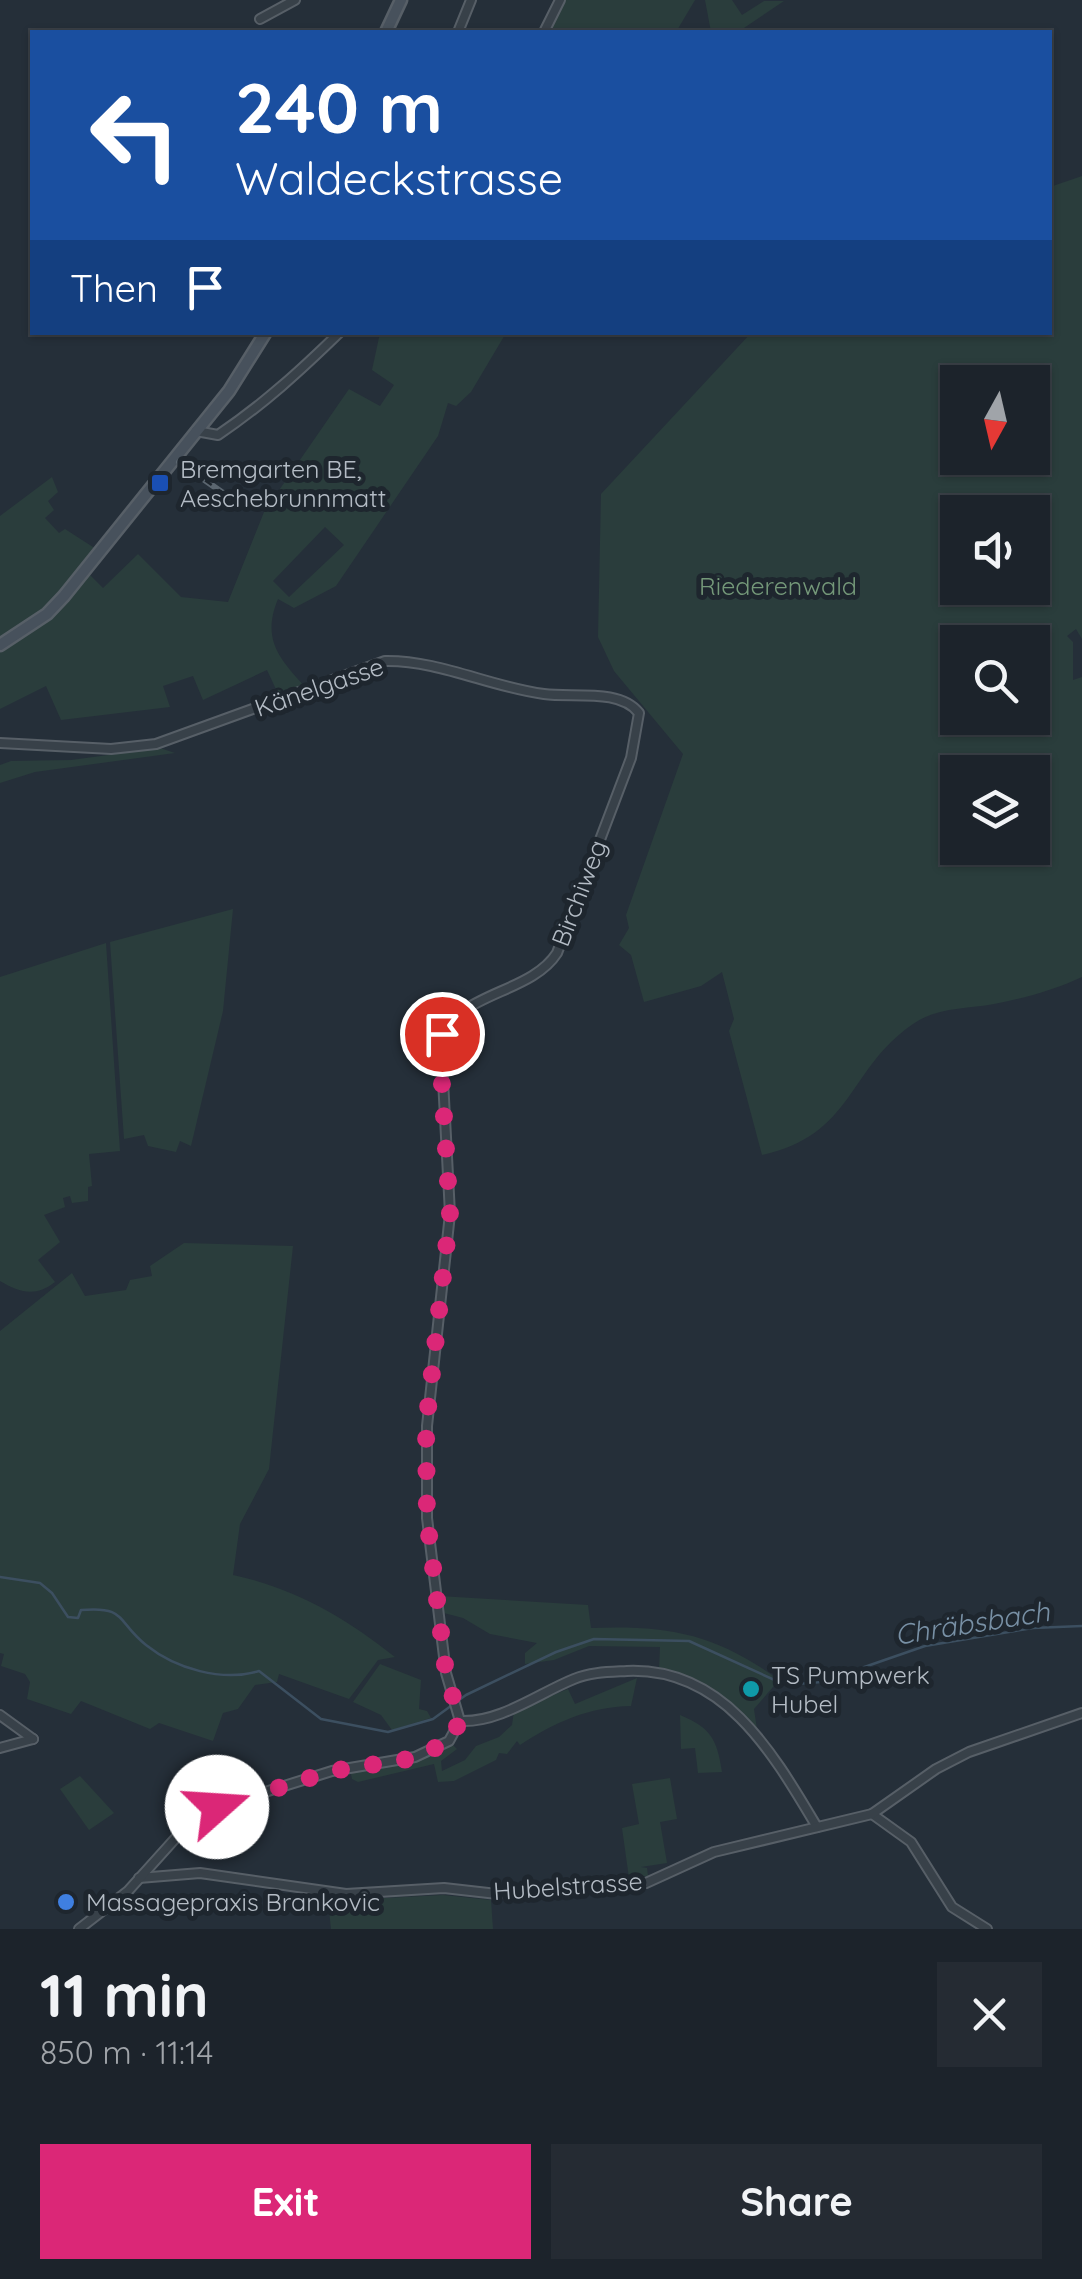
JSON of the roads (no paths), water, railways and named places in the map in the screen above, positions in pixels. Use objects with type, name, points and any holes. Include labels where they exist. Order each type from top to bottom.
[{"type":"street","points":[[260,19],[295,0]]},
{"type":"street","points":[[387,30],[400,0]]},
{"type":"street","points":[[459,30],[471,0]]},
{"type":"street","points":[[545,30],[560,0]]},
{"type":"street","points":[[0,645],[47,614],[196,431],[264,335]]},
{"type":"street","points":[[196,431],[218,435],[268,401],[318,358],[337,335]]},
{"type":"street","name":"Känelgasse","points":[[0,743],[111,749],[156,744],[385,661],[419,663],[540,694],[620,700],[637,709]]},
{"type":"street","name":"Birchiweg","points":[[460,1721],[430,1551],[426,1461],[432,1362],[450,1214],[440,1052],[448,1022],[538,974],[557,953],[630,758],[639,724],[637,709]]},
{"type":"street","points":[[80,1929],[139,1878],[182,1830],[217,1807],[332,1771],[415,1758],[449,1741],[460,1721],[485,1719],[594,1673],[642,1671],[682,1678],[727,1702],[766,1748],[814,1827]]},
{"type":"street","points":[[987,1929],[952,1907],[916,1848],[872,1814],[936,1769],[970,1752],[1082,1713]]},
{"type":"street","points":[[0,1714],[33,1739],[0,1748]]},
{"type":"street","name":"Hubelstrasse","points":[[139,1878],[190,1872],[346,1894],[444,1888],[505,1893],[575,1882],[652,1881],[714,1852],[872,1814]]},
{"type":"waterway","name":"Chräbsbach","points":[[0,1577],[40,1583],[68,1617],[78,1618],[81,1610],[114,1613],[146,1645],[185,1667],[230,1675],[259,1671],[321,1719],[388,1732],[433,1719],[466,1695],[556,1652],[594,1639],[689,1641],[779,1682],[797,1684],[821,1682],[925,1646],[1033,1628],[1082,1626]]},
{"type":"railway","points":[[179,462],[233,500]]},
{"type":"place","name":"Bremgarten BE, Aeschebrunnmatt","points":[[160,483]]},
{"type":"place","name":"TS Pumpwerk Hubel","points":[[751,1689]]},
{"type":"place","name":"Massagepraxis Brankovic","points":[[66,1902]]},
{"type":"park label","name":"Riederenwald","points":[[778,586]]}]
